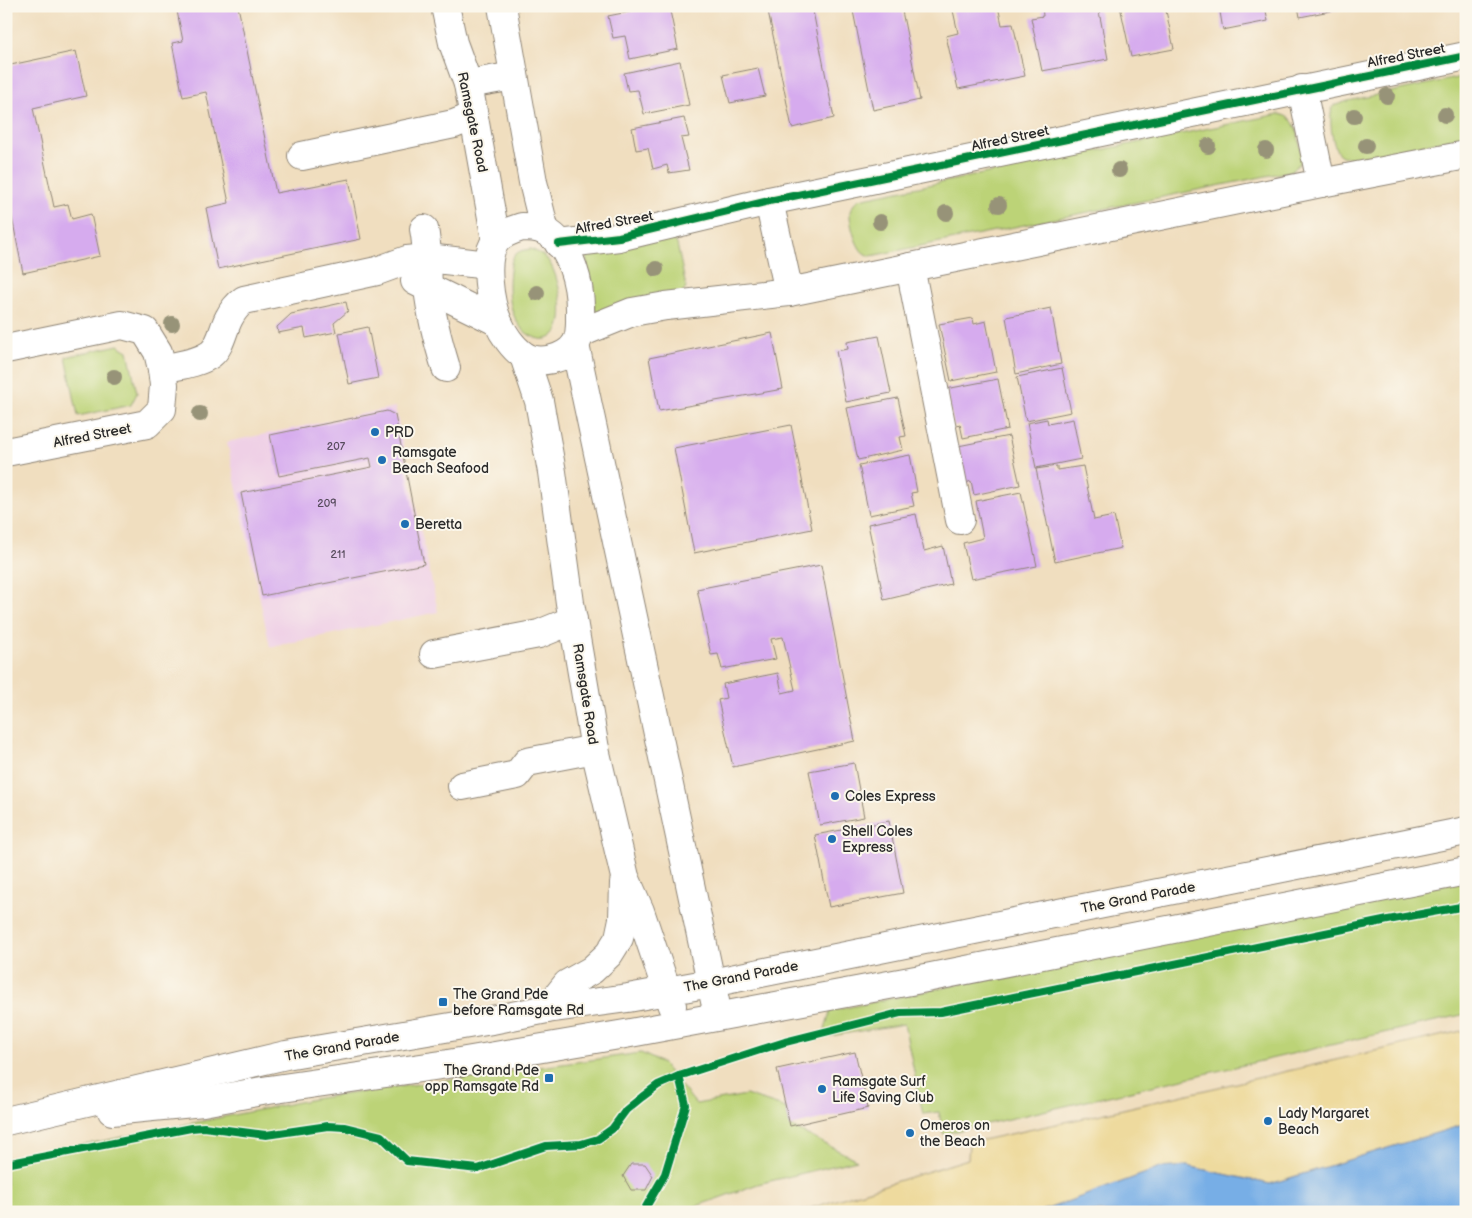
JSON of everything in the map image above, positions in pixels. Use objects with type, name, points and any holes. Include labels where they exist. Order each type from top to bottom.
[{"type":"main road","name":"Ramsgate Road","points":[[445,6],[453,43],[468,84],[496,240]]},
{"type":"main road","points":[[502,6],[533,182],[552,237],[570,261],[578,287],[580,312],[577,339],[718,1017]]},
{"type":"main road","name":"Alfred Street","points":[[552,237],[619,237],[769,201],[1466,56]]},
{"type":"main road","points":[[468,84],[514,76]]},
{"type":"main road","points":[[1302,89],[1322,183]]},
{"type":"main road","points":[[302,156],[404,136],[454,124],[474,116]]},
{"type":"main road","points":[[552,237],[522,227],[508,231],[496,240],[492,247],[488,265],[492,303],[498,322],[507,339],[524,356],[538,360],[562,356],[577,339],[632,312],[666,306],[789,292],[1466,155]]},
{"type":"main road","points":[[769,201],[789,292]]},
{"type":"main road","points":[[424,229],[428,258],[428,287],[434,328],[446,368]]},
{"type":"main road","points":[[162,368],[199,360],[212,353],[218,346],[235,308],[244,300],[377,271],[407,260],[428,258],[488,265]]},
{"type":"main road","points":[[910,267],[960,520]]},
{"type":"main road","points":[[377,271],[406,278],[428,287],[498,322]]},
{"type":"main road","name":"Alfred Street","points":[[6,349],[122,325],[145,331],[158,352],[164,385],[162,409],[147,424],[6,452]]},
{"type":"main road","name":"Ramsgate Road","points":[[524,356],[539,401],[552,472],[573,620],[595,749],[625,877],[640,911],[678,1024]]},
{"type":"main road","points":[[434,654],[539,634],[573,620]]},
{"type":"main road","points":[[462,786],[517,775],[527,762],[595,749]]},
{"type":"main road","name":"The Grand Parade","points":[[11,1120],[286,1055],[482,1022],[547,1009],[628,998],[1466,831]]},
{"type":"main road","name":"The Grand Parade","points":[[11,1120],[203,1102],[262,1091],[448,1064],[718,1017],[1466,871]]},
{"type":"main road","points":[[547,1009],[567,984],[603,962],[619,938],[623,919],[625,877]]},
{"type":"shaded area","points":[[395,407],[438,612],[270,647],[227,442]]},
{"type":"green space","points":[[1466,76],[1466,136],[1357,158],[1344,157],[1338,153],[1331,130],[1333,106],[1348,101]]},
{"type":"green space","points":[[1279,114],[1288,117],[1293,122],[1299,139],[1301,162],[1291,171],[871,256],[861,250],[854,234],[850,212],[859,199]]},
{"type":"green space","points":[[665,238],[674,240],[677,244],[686,287],[683,292],[596,313],[585,252]]},
{"type":"green space","points":[[531,249],[547,259],[555,275],[561,297],[561,320],[558,329],[552,337],[545,339],[527,334],[516,319],[510,300],[509,280],[512,260],[519,252]]},
{"type":"green space","points":[[118,345],[128,351],[137,393],[131,405],[78,416],[66,357]]},
{"type":"green space","points":[[1466,880],[1466,1014],[943,1134],[939,1112],[923,1114],[904,1024],[830,1036],[825,1030],[830,1011]]},
{"type":"green space","points":[[641,1053],[662,1063],[696,1104],[746,1095],[786,1108],[790,1126],[857,1160],[758,1184],[680,1212],[6,1212],[6,1160],[319,1098]]},
{"type":"sand","name":"Lady Margaret Beach","points":[[1466,1030],[1466,1124],[1270,1184],[1187,1166],[1160,1168],[1039,1212],[798,1212],[968,1159],[969,1143]]},
{"type":"water","points":[[1466,1124],[1466,1212],[1039,1212],[1160,1168],[1187,1166],[1270,1184]]},
{"type":"building","points":[[176,6],[238,6],[276,193],[349,179],[361,239],[218,269],[206,208],[229,203],[206,92],[183,97],[172,43],[183,41]]},
{"type":"building","points":[[658,6],[669,6],[678,49],[630,59],[625,36],[613,38],[608,16]]},
{"type":"building","points":[[767,6],[812,6],[834,118],[792,128]]},
{"type":"building","points":[[852,6],[901,6],[920,100],[873,110]]},
{"type":"building","points":[[952,6],[998,6],[1002,25],[1013,24],[1025,76],[958,89],[946,36],[958,33]]},
{"type":"building","points":[[1042,6],[1086,6],[1086,8],[1098,6],[1108,59],[1042,71],[1031,18],[1043,16]]},
{"type":"building","points":[[1120,6],[1165,6],[1174,49],[1131,57]]},
{"type":"building","points":[[1219,6],[1265,6],[1268,21],[1223,30]]},
{"type":"building","points":[[1298,6],[1345,6],[1345,8],[1300,17]]},
{"type":"building","points":[[76,51],[86,96],[33,108],[54,207],[68,204],[72,219],[91,214],[100,256],[23,273],[6,187],[6,66]]},
{"type":"building","points":[[680,61],[689,105],[644,114],[638,90],[628,91],[624,73]]},
{"type":"building","points":[[758,68],[765,96],[730,103],[723,75]]},
{"type":"building","points":[[684,118],[689,137],[681,138],[689,170],[669,173],[667,165],[653,169],[648,148],[636,150],[632,128]]},
{"type":"building","points":[[346,302],[348,311],[334,323],[336,332],[306,338],[304,328],[278,333],[277,327],[291,314]]},
{"type":"building","points":[[1051,308],[1061,364],[1016,374],[1006,317]]},
{"type":"building","points":[[973,318],[974,324],[986,321],[996,372],[951,381],[939,324]]},
{"type":"building","points":[[368,327],[378,378],[349,384],[339,333]]},
{"type":"building","points":[[772,333],[783,389],[659,411],[649,358]]},
{"type":"building","points":[[879,336],[891,393],[846,402],[836,351],[848,349],[847,342]]},
{"type":"building","points":[[1062,368],[1071,412],[1026,421],[1017,377]]},
{"type":"building","points":[[998,379],[1008,429],[963,438],[960,424],[954,426],[946,389]]},
{"type":"building","points":[[898,398],[906,436],[900,437],[903,450],[858,460],[847,408]]},
{"type":"building","points":[[387,411],[395,415],[424,564],[262,596],[241,493],[372,467],[370,458],[279,476],[270,435]]},
{"type":"building","points":[[1047,419],[1048,424],[1073,419],[1081,459],[1036,468],[1027,423]]},
{"type":"building","points":[[791,425],[812,529],[694,553],[674,448]]},
{"type":"building","points":[[1009,436],[1020,485],[974,495],[971,481],[966,483],[958,446]]},
{"type":"building","points":[[910,455],[917,492],[911,493],[914,506],[869,515],[859,465]]},
{"type":"building","points":[[1057,466],[1057,470],[1083,466],[1094,520],[1114,516],[1121,548],[1055,562],[1036,469]]},
{"type":"building","points":[[1021,492],[1037,566],[971,579],[963,543],[983,538],[976,501]]},
{"type":"building","points":[[916,514],[924,551],[943,546],[951,584],[884,600],[868,524]]},
{"type":"building","points":[[821,565],[855,741],[733,767],[718,700],[726,698],[723,684],[778,673],[782,693],[795,690],[783,637],[771,639],[776,659],[722,669],[718,654],[711,655],[697,589]]},
{"type":"building","points":[[854,763],[864,817],[820,825],[809,771]]},
{"type":"building","points":[[889,821],[903,893],[829,907],[815,835]]},
{"type":"building","name":"Ramsgate Surf Life Saving Club","points":[[855,1052],[868,1108],[790,1126],[777,1069]]},
{"type":"building","points":[[631,1164],[645,1164],[653,1176],[646,1190],[631,1190],[623,1176]]},
{"type":"cycle path","points":[[559,244],[619,237],[769,201],[1466,56]]},
{"type":"cycle path","points":[[643,1212],[665,1174],[686,1105],[679,1076],[785,1042],[900,1013],[941,1012],[1388,920],[1466,906]]},
{"type":"cycle path","points":[[6,1164],[191,1128],[204,1127],[266,1135],[328,1126],[344,1127],[381,1136],[407,1161],[478,1169],[546,1146],[581,1144],[598,1139],[612,1129],[626,1110],[642,1097],[658,1085],[679,1076]]},
{"type":"place","name":"PRD","points":[[375,432]]},
{"type":"place","name":"Ramsgate Beach Seafood","points":[[382,460]]},
{"type":"place","name":"Beretta","points":[[405,524]]},
{"type":"place","name":"Coles Express","points":[[835,796]]},
{"type":"place","name":"Shell Coles Express","points":[[832,839]]},
{"type":"place","name":"The Grand Pde before Ramsgate Rd","points":[[443,1002]]},
{"type":"place","name":"The Grand Pde opp Ramsgate Rd","points":[[549,1078]]},
{"type":"place","name":"Ramsgate Surf Life Saving Club","points":[[822,1089]]},
{"type":"place","name":"Lady Margaret Beach","points":[[1268,1121]]},
{"type":"place","name":"Omeros on the Beach","points":[[910,1133]]}]
